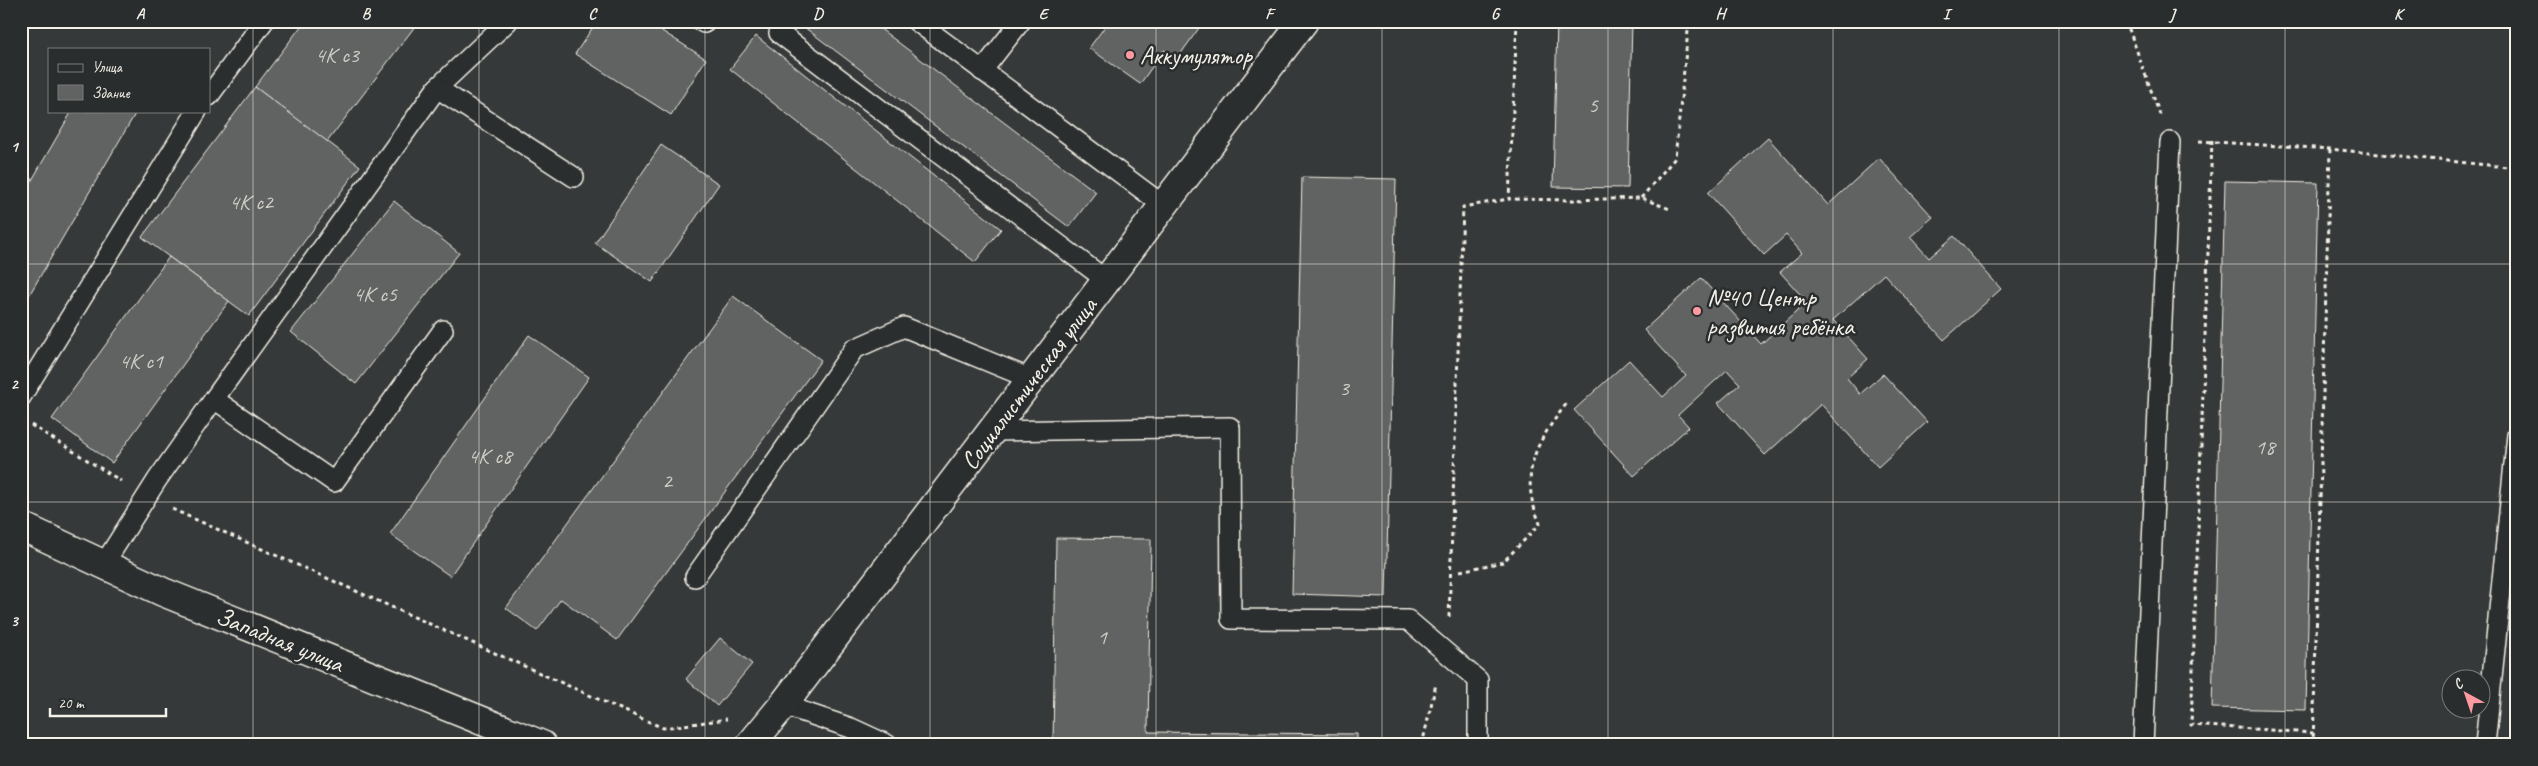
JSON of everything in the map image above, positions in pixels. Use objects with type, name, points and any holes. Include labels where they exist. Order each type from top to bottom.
[{"type":"street","name":"Социалистическая улица","points":[[750,745],[783,705],[1304,21]]},
{"type":"street","name":"Западная улица","points":[[21,526],[163,592],[542,745]]},
{"type":"lane","points":[[210,95],[264,21]]},
{"type":"lane","points":[[104,564],[157,480],[436,88],[508,21]]},
{"type":"lane","points":[[916,21],[1163,205]]},
{"type":"lane","points":[[982,71],[1020,21]]},
{"type":"lane","points":[[779,33],[1106,280]]},
{"type":"lane","points":[[436,88],[574,177]]},
{"type":"lane","points":[[21,397],[196,112]]},
{"type":"lane","points":[[2143,745],[2170,142]]},
{"type":"lane","points":[[695,577],[854,349],[904,327],[1031,379]]},
{"type":"lane","points":[[214,399],[334,482],[443,330]]},
{"type":"lane","points":[[991,431],[1230,427],[1231,619],[1408,620],[1478,680],[1478,745]]},
{"type":"lane","points":[[2485,745],[2517,435]]},
{"type":"lane","points":[[783,705],[851,728],[888,745]]},
{"type":"path","points":[[1509,199],[1517,21]]},
{"type":"path","points":[[1640,198],[1676,158],[1689,21]]},
{"type":"path","points":[[2126,21],[2170,142],[2212,140],[2330,149],[2517,168]]},
{"type":"path","points":[[2212,140],[2191,724],[2314,732]]},
{"type":"path","points":[[2313,745],[2330,149]]},
{"type":"path","points":[[1422,745],[1450,617],[1463,207],[1509,199],[1640,198],[1670,209]]},
{"type":"path","points":[[1460,571],[1503,562],[1540,524],[1530,495],[1532,458],[1548,428],[1568,403]]},
{"type":"path","points":[[30,424],[147,498],[663,728],[728,719]]},
{"type":"building","points":[[305,21],[419,21],[327,142],[255,87]]},
{"type":"building","points":[[597,21],[646,21],[706,59],[671,115],[575,54]]},
{"type":"building","points":[[796,21],[870,21],[1096,192],[1069,227]]},
{"type":"building","name":"Аккумулятор","points":[[1109,21],[1204,21],[1177,59],[1164,50],[1140,84],[1089,48]]},
{"type":"building","points":[[1557,21],[1632,21],[1628,188],[1553,187]]},
{"type":"building","points":[[756,36],[1001,229],[975,262],[730,69]]},
{"type":"building","points":[[255,87],[360,166],[249,316],[142,237]]},
{"type":"building","points":[[71,112],[132,112],[135,114],[21,309],[21,199]]},
{"type":"building","name":"№40 Центр развития ребёнка","points":[[1768,138],[1828,205],[1879,158],[1933,217],[1910,237],[1929,258],[1954,236],[2001,289],[1944,340],[1884,274],[1833,320],[1868,359],[1847,378],[1860,394],[1883,374],[1927,422],[1878,467],[1821,404],[1765,455],[1718,403],[1740,384],[1727,370],[1678,415],[1689,427],[1634,476],[1574,410],[1629,360],[1663,397],[1686,376],[1644,330],[1701,278],[1761,344],[1807,302],[1780,272],[1802,253],[1786,235],[1764,255],[1708,193]]},
{"type":"building","points":[[661,145],[719,184],[652,282],[595,243]]},
{"type":"building","points":[[1302,177],[1396,179],[1386,597],[1292,594]]},
{"type":"building","points":[[2225,181],[2318,183],[2306,710],[2212,708]]},
{"type":"building","points":[[394,201],[459,253],[356,384],[291,332]]},
{"type":"building","points":[[169,257],[229,301],[112,463],[52,419]]},
{"type":"building","points":[[733,296],[821,360],[617,640],[561,599],[537,631],[506,608]]},
{"type":"building","points":[[529,335],[589,377],[450,576],[390,534]]},
{"type":"building","points":[[1056,538],[1151,539],[1148,732],[1357,734],[1357,745],[1053,745]]},
{"type":"building","points":[[720,638],[752,664],[717,706],[686,679]]},
{"type":"place","name":"Аккумулятор","points":[[1130,55]]},
{"type":"place","name":"№40 Центр развития ребёнка","points":[[1697,311]]}]
